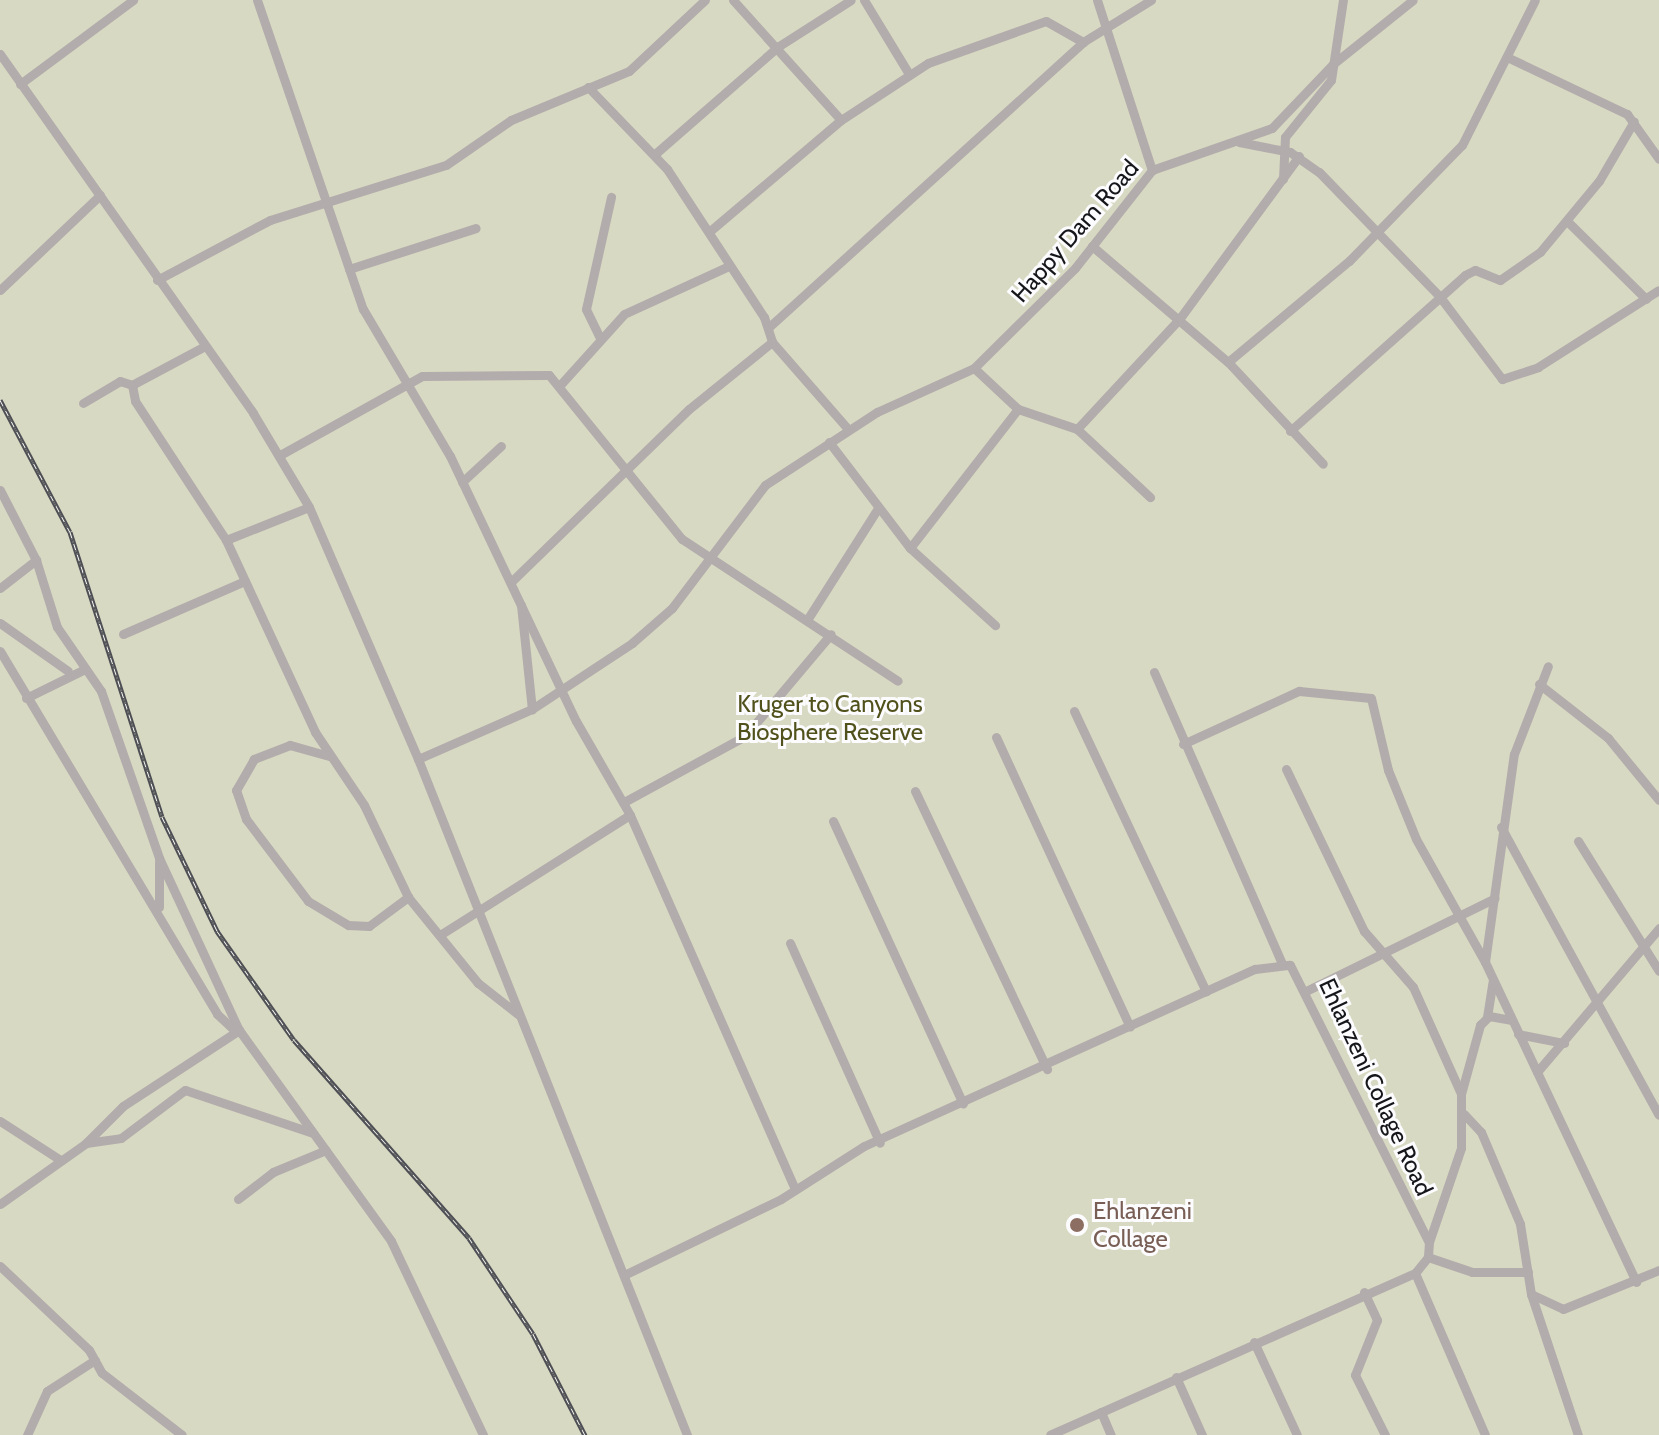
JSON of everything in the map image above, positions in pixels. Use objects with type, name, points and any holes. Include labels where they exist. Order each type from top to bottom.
[{"type":"street","points":[[257,0],[349,269],[377,338],[406,382],[462,482],[513,580],[563,691],[624,802],[795,1189]]},
{"type":"street","points":[[157,280],[270,220],[446,165],[511,120],[629,71],[705,0]]},
{"type":"street","points":[[733,0],[779,46],[841,120]]},
{"type":"street","points":[[655,154],[779,46],[851,0]]},
{"type":"street","points":[[864,0],[909,74]]},
{"type":"street","points":[[1097,0],[1103,29],[1152,170]]},
{"type":"street","points":[[769,327],[1083,42],[1151,0]]},
{"type":"street","points":[[1283,180],[1288,132],[1329,84],[1343,0]]},
{"type":"street","name":"Happy Dam Road","points":[[418,759],[532,709],[563,691],[655,626],[747,502],[848,429],[974,368],[1092,246],[1152,170],[1236,141],[1287,117],[1333,64],[1413,0]]},
{"type":"street","points":[[1228,362],[1377,232],[1462,145],[1509,58],[1535,0]]},
{"type":"street","points":[[20,84],[134,1]]},
{"type":"street","points":[[710,231],[841,120],[909,74],[976,40],[1046,21],[1083,42]]},
{"type":"street","points":[[0,54],[280,455],[309,507],[418,759],[687,1435]]},
{"type":"street","points":[[1509,58],[1634,121],[1659,159]]},
{"type":"street","points":[[588,87],[655,154],[710,231],[769,327],[772,342],[848,429]]},
{"type":"street","points":[[1290,431],[1440,297],[1475,270],[1505,278],[1567,221],[1634,121]]},
{"type":"street","points":[[1236,141],[1299,156],[1440,297],[1489,367],[1508,380],[1659,290]]},
{"type":"street","points":[[1077,429],[1180,318],[1299,156]]},
{"type":"street","points":[[0,290],[100,195]]},
{"type":"street","points":[[600,338],[586,309],[611,197]]},
{"type":"street","points":[[1567,221],[1646,299]]},
{"type":"street","points":[[349,269],[476,228]]},
{"type":"street","points":[[1092,246],[1228,362],[1323,464]]},
{"type":"street","points":[[561,384],[600,338],[636,306],[729,266]]},
{"type":"street","points":[[513,580],[626,477],[689,409],[772,342]]},
{"type":"street","points":[[83,403],[120,381],[132,385],[205,346]]},
{"type":"street","points":[[974,368],[1018,409],[1077,429],[1150,497]]},
{"type":"street","points":[[280,455],[337,429],[406,382],[457,370],[542,373],[561,384],[626,477],[706,557],[831,634],[898,681]]},
{"type":"street","points":[[132,385],[139,410],[226,540],[329,756],[364,805],[408,897],[443,933],[478,983],[520,1016]]},
{"type":"street","points":[[910,548],[1018,409]]},
{"type":"street","points":[[829,442],[910,548],[995,625]]},
{"type":"street","points":[[462,482],[501,446]]},
{"type":"street","points":[[0,490],[36,560],[57,627],[108,707],[159,858],[238,1031],[315,1133],[408,1272],[483,1435]]},
{"type":"street","points":[[226,540],[309,507]]},
{"type":"street","points":[[807,620],[878,508]]},
{"type":"street","points":[[0,588],[36,560]]},
{"type":"street","points":[[123,634],[245,581]]},
{"type":"street","points":[[521,599],[532,709]]},
{"type":"street","points":[[0,623],[68,671]]},
{"type":"street","points":[[624,802],[745,736],[831,634]]},
{"type":"street","points":[[0,651],[26,698],[159,907],[217,1014],[238,1031]]},
{"type":"street","points":[[1485,962],[1501,827],[1517,738],[1548,666]]},
{"type":"street","points":[[26,698],[68,671],[85,669]]},
{"type":"street","points":[[624,1275],[880,1143],[1047,1069],[1206,992],[1282,964],[1154,672]]},
{"type":"street","points":[[1539,684],[1608,738],[1659,800]]},
{"type":"street","points":[[1183,744],[1299,691],[1371,698],[1396,792],[1485,962],[1636,1282]]},
{"type":"street","points":[[1074,711],[1206,992]]},
{"type":"street","points":[[996,737],[1130,1027]]},
{"type":"street","points":[[329,756],[290,745],[254,759],[236,790],[246,819],[308,901],[348,925],[369,926],[408,897]]},
{"type":"street","points":[[1286,769],[1364,931],[1413,987],[1461,1094],[1464,1114],[1444,1212],[1429,1242]]},
{"type":"street","points":[[915,791],[1047,1069]]},
{"type":"street","points":[[443,933],[630,815]]},
{"type":"street","points":[[833,821],[963,1104]]},
{"type":"street","points":[[1501,827],[1659,1115]]},
{"type":"street","points":[[1578,841],[1659,971]]},
{"type":"street","points":[[159,858],[159,907]]},
{"type":"street","points":[[1308,990],[1381,951],[1495,898]]},
{"type":"street","points":[[1537,1072],[1659,928]]},
{"type":"street","points":[[790,943],[880,1143]]},
{"type":"street","name":"Ehlanzeni Collage Road","points":[[1282,964],[1297,971],[1308,990],[1429,1242],[1428,1257]]},
{"type":"street","points":[[1461,1094],[1471,1043],[1487,1017],[1493,979]]},
{"type":"street","points":[[1487,1017],[1511,1020]]},
{"type":"street","points":[[0,1204],[59,1159],[86,1143],[160,1080],[238,1031]]},
{"type":"street","points":[[1518,1034],[1564,1043]]},
{"type":"street","points":[[160,1080],[315,1133]]},
{"type":"street","points":[[86,1143],[121,1138],[185,1090]]},
{"type":"street","points":[[1464,1114],[1477,1124],[1513,1204],[1531,1294],[1578,1435]]},
{"type":"street","points":[[0,1121],[59,1159]]},
{"type":"street","points":[[238,1199],[273,1172],[326,1150]]},
{"type":"street","points":[[1050,1435],[1364,1292],[1415,1273],[1428,1257],[1472,1272],[1528,1272]]},
{"type":"street","points":[[0,1266],[95,1360],[104,1376],[182,1435]]},
{"type":"street","points":[[1531,1294],[1563,1309],[1636,1282],[1659,1270]]},
{"type":"street","points":[[1415,1273],[1485,1435]]},
{"type":"street","points":[[1364,1292],[1377,1320],[1355,1375],[1385,1435]]},
{"type":"street","points":[[1254,1342],[1297,1435]]},
{"type":"street","points":[[27,1435],[47,1391],[95,1360]]},
{"type":"street","points":[[1176,1377],[1202,1435]]},
{"type":"street","points":[[1101,1412],[1111,1435]]},
{"type":"green space","name":"Kruger to Canyons Biosphere Reserve","points":[[0,0],[1659,0],[1659,1435],[0,1435]]},
{"type":"railway","points":[[0,400],[70,532],[162,817],[217,931],[294,1040],[469,1238],[533,1334],[585,1435]]},
{"type":"place","name":"Ehlanzeni Collage","points":[[1077,1225]]}]
